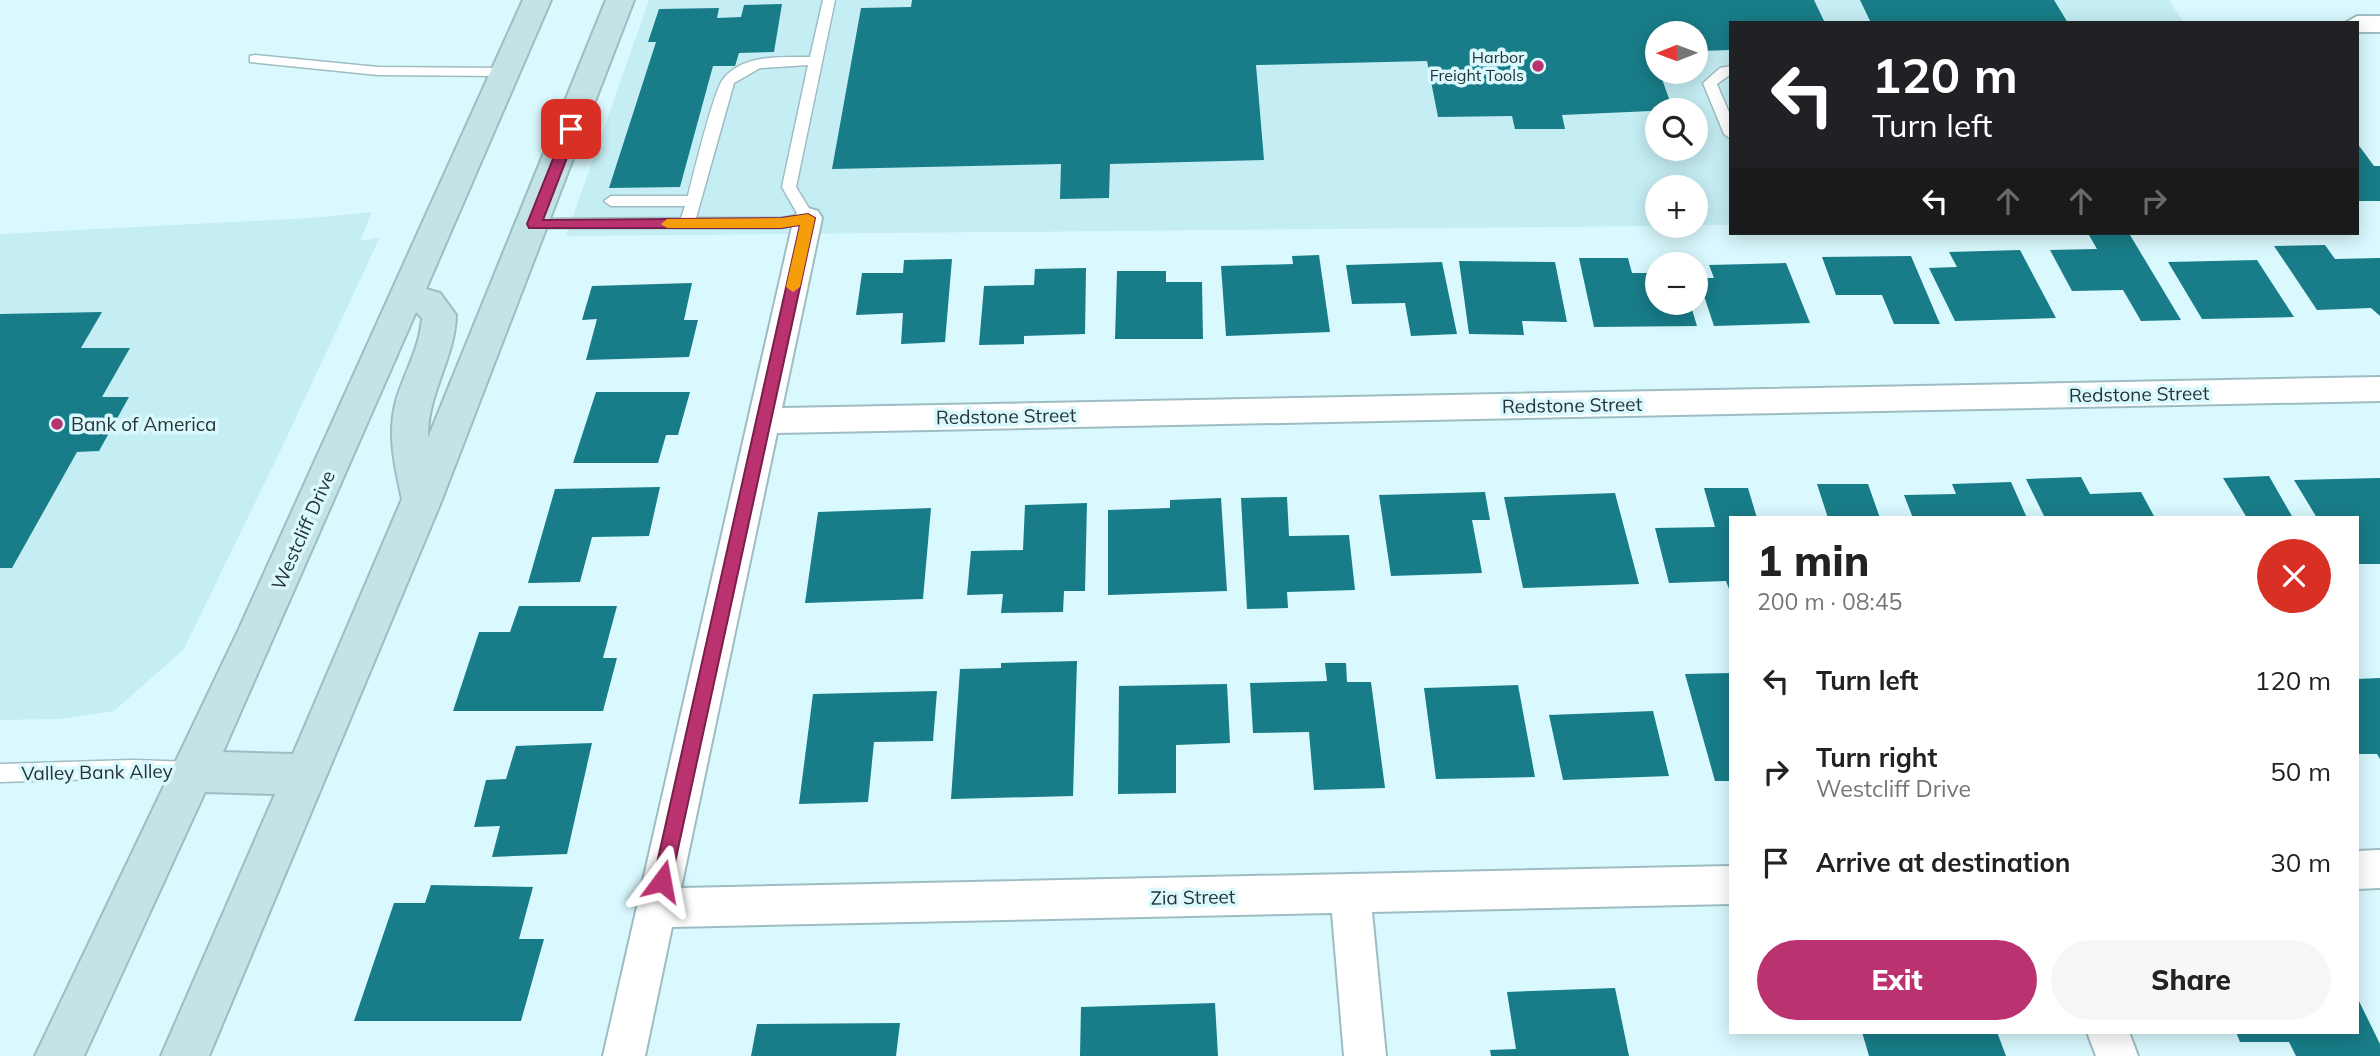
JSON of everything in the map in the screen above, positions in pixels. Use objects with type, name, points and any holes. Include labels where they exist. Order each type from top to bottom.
[{"type":"main road","name":"Westcliff Drive","points":[[59,1056],[195,771],[537,0]]},
{"type":"main road","points":[[522,30],[559,0]]},
{"type":"main road","points":[[185,1056],[422,502],[534,224],[620,0]]},
{"type":"main road","points":[[406,296],[428,302],[439,315],[435,348],[415,398],[409,426],[422,502]]},
{"type":"main road","points":[[195,771],[305,775]]},
{"type":"street","points":[[2359,24],[2380,24]]},
{"type":"street","points":[[624,1056],[808,218]]},
{"type":"street","name":"Redstone Street","points":[[765,421],[2380,389]]},
{"type":"street","points":[[2359,870],[2380,869]]},
{"type":"street","name":"Zia Street","points":[[656,908],[1729,884]]},
{"type":"street","points":[[1350,893],[1365,1056]]},
{"type":"street","points":[[2109,1034],[2117,1056]]},
{"type":"lane","points":[[534,224],[781,223],[808,218],[789,187],[829,0]]},
{"type":"lane","points":[[255,59],[378,71],[503,72]]},
{"type":"lane","points":[[687,223],[728,81],[739,70],[752,64],[816,61]]},
{"type":"lane","points":[[1729,71],[1710,83],[1729,129]]},
{"type":"lane","points":[[611,201],[694,201]]},
{"type":"lane","name":"Valley Bank Alley","points":[[0,773],[132,769],[195,771]]},
{"type":"shaded area","points":[[649,0],[2169,0],[2183,21],[1729,21],[1729,225],[1708,225],[1708,175],[1645,175],[1645,226],[566,236]]},
{"type":"shaded area","points":[[372,212],[360,241],[380,237],[184,649],[114,711],[61,719],[0,720],[0,234],[311,218]]},
{"type":"building","points":[[912,0],[1814,0],[1824,21],[1729,21],[1729,50],[1708,51],[1708,21],[1645,21],[1645,84],[1664,84],[1669,98],[1645,98],[1645,111],[1562,115],[1565,129],[1515,129],[1512,116],[1438,117],[1427,61],[1256,65],[1264,160],[1110,164],[1109,198],[1060,199],[1061,164],[832,169],[861,8],[911,7]]},
{"type":"building","points":[[1860,0],[2054,0],[2067,21],[1870,21]]},
{"type":"building","points":[[782,4],[774,52],[739,53],[735,66],[713,66],[680,187],[609,188],[656,42],[648,42],[659,9],[719,8],[717,18],[741,17],[744,5]]},
{"type":"building","points":[[2359,146],[2374,166],[2380,166],[2380,201],[2359,201]]},
{"type":"building","points":[[2089,235],[2130,235],[2181,320],[2141,321],[2123,290],[2072,291],[2050,250],[2097,249]]},
{"type":"building","points":[[2325,245],[2335,259],[2380,258],[2380,316],[2371,308],[2317,310],[2274,246]]},
{"type":"building","points":[[2020,250],[2056,318],[1955,321],[1929,268],[1957,267],[1949,252]]},
{"type":"building","points":[[1319,255],[1330,332],[1226,336],[1221,266],[1293,264],[1292,256]]},
{"type":"building","points":[[1911,256],[1940,324],[1894,324],[1882,295],[1836,295],[1822,257]]},
{"type":"building","points":[[1579,258],[1628,258],[1632,273],[1645,273],[1645,315],[1694,315],[1697,326],[1594,327]]},
{"type":"building","points":[[952,259],[945,342],[901,344],[903,313],[856,315],[862,273],[903,273],[904,260]]},
{"type":"building","points":[[2257,260],[2294,317],[2202,319],[2168,262]]},
{"type":"building","points":[[1459,261],[1555,262],[1567,322],[1522,321],[1524,335],[1469,334]]},
{"type":"building","points":[[1442,262],[1457,334],[1411,336],[1405,303],[1352,304],[1346,265]]},
{"type":"building","points":[[1786,263],[1810,323],[1714,326],[1708,308],[1708,278],[1714,278],[1709,265]]},
{"type":"building","points":[[1086,268],[1085,334],[1024,336],[1024,344],[979,345],[984,286],[1034,285],[1035,269]]},
{"type":"building","points":[[1117,271],[1166,271],[1166,282],[1202,282],[1203,339],[1115,339]]},
{"type":"building","points":[[692,283],[684,320],[698,320],[689,357],[586,360],[597,319],[582,320],[592,286]]},
{"type":"building","name":"Bank of America","points":[[102,312],[81,348],[130,348],[102,397],[129,397],[99,451],[77,452],[12,568],[0,568],[0,314]]},
{"type":"building","points":[[596,392],[690,392],[678,435],[666,435],[658,463],[573,463]]},
{"type":"building","points":[[2269,476],[2292,516],[2246,516],[2223,478]]},
{"type":"building","points":[[2081,477],[2090,494],[2141,492],[2154,516],[2044,516],[2026,479]]},
{"type":"building","points":[[2380,478],[2380,564],[2359,564],[2359,516],[2316,516],[2294,480]]},
{"type":"building","points":[[2011,482],[2026,516],[1912,516],[1904,495],[1956,494],[1952,484]]},
{"type":"building","points":[[1817,484],[1868,484],[1879,516],[1827,516]]},
{"type":"building","points":[[660,487],[649,536],[592,537],[580,582],[528,583],[555,489]]},
{"type":"building","points":[[1704,488],[1748,488],[1756,516],[1729,516],[1729,589],[1726,581],[1669,583],[1655,528],[1715,527]]},
{"type":"building","points":[[1485,492],[1490,520],[1472,520],[1482,573],[1391,576],[1379,495]]},
{"type":"building","points":[[1615,493],[1639,584],[1523,588],[1504,497]]},
{"type":"building","points":[[1287,497],[1289,536],[1349,535],[1355,590],[1287,592],[1288,608],[1247,609],[1241,498]]},
{"type":"building","points":[[1221,498],[1227,591],[1108,595],[1108,510],[1170,508],[1170,500]]},
{"type":"building","points":[[1087,503],[1085,591],[1064,591],[1063,612],[1001,613],[1003,594],[967,595],[971,551],[1023,550],[1025,505]]},
{"type":"building","points":[[931,508],[923,599],[805,603],[818,512]]},
{"type":"building","points":[[519,606],[617,606],[603,658],[617,658],[603,711],[453,711],[479,632],[510,632]]},
{"type":"building","points":[[1077,661],[1073,796],[951,799],[960,669],[1001,668],[1001,663]]},
{"type":"building","points":[[1325,663],[1346,663],[1347,682],[1371,682],[1385,788],[1314,790],[1309,732],[1253,733],[1250,683],[1327,681]]},
{"type":"building","points":[[1729,673],[1729,781],[1715,781],[1685,674]]},
{"type":"building","points":[[2380,678],[2380,759],[2377,754],[2359,754],[2359,679]]},
{"type":"building","points":[[1227,684],[1230,743],[1176,745],[1176,793],[1118,794],[1119,686]]},
{"type":"building","points":[[1518,685],[1535,777],[1436,779],[1424,688]]},
{"type":"building","points":[[937,691],[933,741],[874,742],[868,802],[799,804],[813,694]]},
{"type":"building","points":[[1653,711],[1669,776],[1563,780],[1549,715]]},
{"type":"building","points":[[592,743],[567,854],[492,857],[500,826],[474,827],[486,780],[506,779],[516,746]]},
{"type":"building","points":[[431,885],[533,887],[519,939],[544,939],[521,1021],[354,1021],[394,903],[425,903]]},
{"type":"building","points":[[1615,988],[1629,1056],[1491,1056],[1490,1050],[1516,1049],[1507,992]]},
{"type":"building","points":[[2359,1001],[2380,1044],[2380,1056],[2296,1056],[2289,1042],[2240,1042],[2237,1034],[2359,1034]]},
{"type":"building","points":[[1215,1003],[1218,1056],[1080,1056],[1081,1007]]},
{"type":"building","points":[[900,1023],[896,1056],[751,1056],[757,1024]]},
{"type":"building","points":[[1863,1034],[1998,1034],[2006,1056],[1869,1056]]},
{"type":"slow traffic","points":[[667,224],[781,223],[808,218],[793,287]]},
{"type":"place","name":"Harbor Freight Tools","points":[[1538,66]]},
{"type":"place","name":"Bank of America","points":[[57,424]]},
{"type":"route","points":[[571,129],[534,224],[781,223],[808,218],[662,881]]}]
